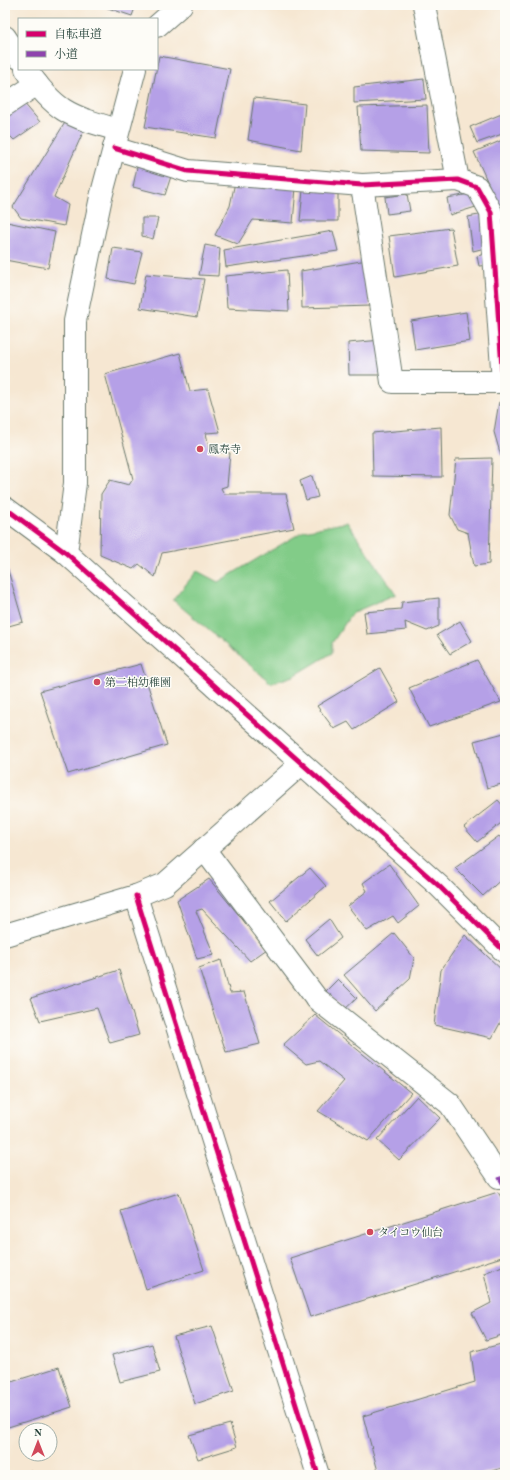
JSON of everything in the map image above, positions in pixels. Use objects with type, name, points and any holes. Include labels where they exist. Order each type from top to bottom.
[{"type":"street","points":[[158,25],[181,5]]},
{"type":"street","points":[[424,5],[458,180]]},
{"type":"street","points":[[5,37],[18,56]]},
{"type":"street","points":[[66,554],[75,483],[75,321],[101,196],[135,70]]},
{"type":"street","points":[[5,105],[32,77],[52,103],[76,118],[116,139],[188,171],[362,185],[458,180],[477,187],[490,212],[504,382],[392,382],[362,185]]},
{"type":"street","points":[[5,508],[66,554],[439,886],[505,952]]},
{"type":"street","points":[[5,935],[136,896],[165,884],[301,764]]},
{"type":"street","points":[[204,850],[317,999],[450,1104],[499,1177]]},
{"type":"street","points":[[136,896],[318,1475]]},
{"type":"green space","points":[[347,522],[396,594],[352,613],[332,643],[332,653],[294,676],[271,683],[173,600],[197,571],[218,582],[304,531]]},
{"type":"building","points":[[99,5],[136,5],[132,16]]},
{"type":"building","points":[[159,56],[230,69],[216,138],[145,127],[156,70],[158,70]]},
{"type":"building","points":[[424,79],[426,99],[354,103],[354,87]]},
{"type":"building","points":[[254,98],[305,104],[301,150],[248,140]]},
{"type":"building","points":[[23,102],[40,122],[14,140],[5,131],[5,116]]},
{"type":"building","points":[[427,105],[429,153],[361,151],[358,107]]},
{"type":"building","points":[[504,113],[505,133],[477,143],[470,127]]},
{"type":"building","points":[[66,121],[84,130],[54,197],[68,205],[64,226],[21,218],[13,207]]},
{"type":"building","points":[[505,139],[505,206],[499,207],[474,152]]},
{"type":"building","points":[[138,162],[172,173],[165,195],[133,187]]},
{"type":"building","points":[[235,182],[296,187],[293,223],[253,220],[238,244],[215,235],[230,206]]},
{"type":"building","points":[[338,189],[338,221],[300,221],[303,190]]},
{"type":"building","points":[[475,193],[479,206],[450,215],[447,198]]},
{"type":"building","points":[[407,194],[410,211],[387,214],[385,197]]},
{"type":"building","points":[[484,214],[489,247],[473,251],[468,217]]},
{"type":"building","points":[[142,218],[158,218],[153,239],[142,236]]},
{"type":"building","points":[[7,222],[55,232],[48,268],[5,260],[5,225]]},
{"type":"building","points":[[451,228],[458,266],[395,277],[389,236]]},
{"type":"building","points":[[333,231],[338,251],[226,267],[224,250]]},
{"type":"building","points":[[205,245],[220,248],[218,276],[199,275]]},
{"type":"building","points":[[113,248],[142,252],[134,284],[108,279]]},
{"type":"building","points":[[489,253],[491,265],[479,266],[477,256]]},
{"type":"building","points":[[367,260],[370,306],[302,308],[301,271]]},
{"type":"building","points":[[287,270],[289,311],[227,308],[225,276]]},
{"type":"building","points":[[146,274],[204,279],[197,317],[140,308]]},
{"type":"building","points":[[466,312],[470,341],[415,350],[411,321]]},
{"type":"building","points":[[382,340],[384,375],[349,375],[348,343]]},
{"type":"building","points":[[180,353],[190,391],[208,389],[220,432],[206,433],[210,452],[230,453],[227,486],[221,488],[224,494],[286,494],[294,528],[162,553],[155,577],[139,564],[133,569],[100,555],[101,494],[110,480],[129,485],[133,479],[105,374]]},
{"type":"building","points":[[499,402],[505,402],[505,456],[501,456],[494,432]]},
{"type":"building","points":[[441,427],[442,477],[373,476],[372,433]]},
{"type":"building","points":[[492,458],[489,564],[474,566],[468,533],[457,529],[450,515],[456,459]]},
{"type":"building","points":[[312,476],[318,497],[306,500],[300,481]]},
{"type":"building","points":[[5,560],[23,622],[5,627]]},
{"type":"building","points":[[439,598],[439,626],[427,631],[405,622],[406,630],[367,634],[364,612],[401,609],[402,602]]},
{"type":"building","points":[[460,621],[472,641],[450,654],[437,635]]},
{"type":"building","points":[[477,660],[501,702],[429,727],[409,688]]},
{"type":"building","points":[[141,664],[167,745],[68,774],[40,691]]},
{"type":"building","points":[[380,668],[399,702],[354,730],[348,722],[334,729],[317,706]]},
{"type":"building","points":[[504,733],[505,783],[487,788],[474,741]]},
{"type":"building","points":[[498,800],[505,808],[505,820],[477,842],[464,827]]},
{"type":"building","points":[[499,836],[505,843],[505,876],[483,896],[455,868]]},
{"type":"building","points":[[389,864],[419,906],[398,923],[393,916],[367,931],[348,906],[367,891],[363,883]]},
{"type":"building","points":[[310,868],[326,886],[286,921],[270,901]]},
{"type":"building","points":[[209,879],[267,949],[250,961],[202,909],[196,911],[214,955],[197,959],[177,900]]},
{"type":"building","points":[[329,919],[341,938],[318,956],[305,939]]},
{"type":"building","points":[[394,933],[414,958],[410,979],[375,1011],[344,975]]},
{"type":"building","points":[[465,935],[505,973],[505,1014],[492,1038],[434,1025],[441,970]]},
{"type":"building","points":[[221,960],[230,993],[244,992],[260,1044],[226,1052],[199,968]]},
{"type":"building","points":[[119,970],[139,1035],[110,1043],[97,1008],[40,1021],[31,998]]},
{"type":"building","points":[[338,979],[357,998],[344,1010],[326,991]]},
{"type":"building","points":[[315,1015],[411,1093],[368,1141],[318,1111],[344,1081],[319,1061],[306,1064],[283,1045]]},
{"type":"building","points":[[417,1096],[440,1118],[399,1160],[377,1140]]},
{"type":"building","points":[[498,1192],[505,1204],[505,1256],[310,1317],[290,1258]]},
{"type":"building","points":[[179,1193],[204,1270],[146,1289],[121,1211]]},
{"type":"building","points":[[505,1265],[505,1334],[486,1340],[472,1313],[491,1303],[484,1273]]},
{"type":"building","points":[[212,1326],[234,1391],[195,1404],[174,1336]]},
{"type":"building","points":[[505,1343],[505,1467],[479,1475],[379,1475],[363,1416],[475,1382],[471,1352]]},
{"type":"building","points":[[152,1344],[160,1372],[120,1382],[112,1355]]},
{"type":"building","points":[[59,1367],[72,1407],[24,1422],[18,1422],[18,1424],[5,1428],[5,1384]]},
{"type":"building","points":[[230,1424],[237,1447],[198,1459],[189,1435]]},
{"type":"building","points":[[32,1471],[34,1475],[19,1475]]},
{"type":"marked path","points":[[499,1177],[505,1187]]},
{"type":"cycle path","points":[[114,148],[188,171],[362,185],[458,180],[477,187],[491,212],[503,382],[505,382]]},
{"type":"cycle path","points":[[5,508],[66,553],[439,886],[505,952]]},
{"type":"cycle path","points":[[136,896],[318,1475]]},
{"type":"place","name":"鳳寿寺","points":[[200,449]]},
{"type":"place","name":"第二柏幼稚園","points":[[97,682]]},
{"type":"place","name":"タイコウ仙台","points":[[370,1232]]}]
